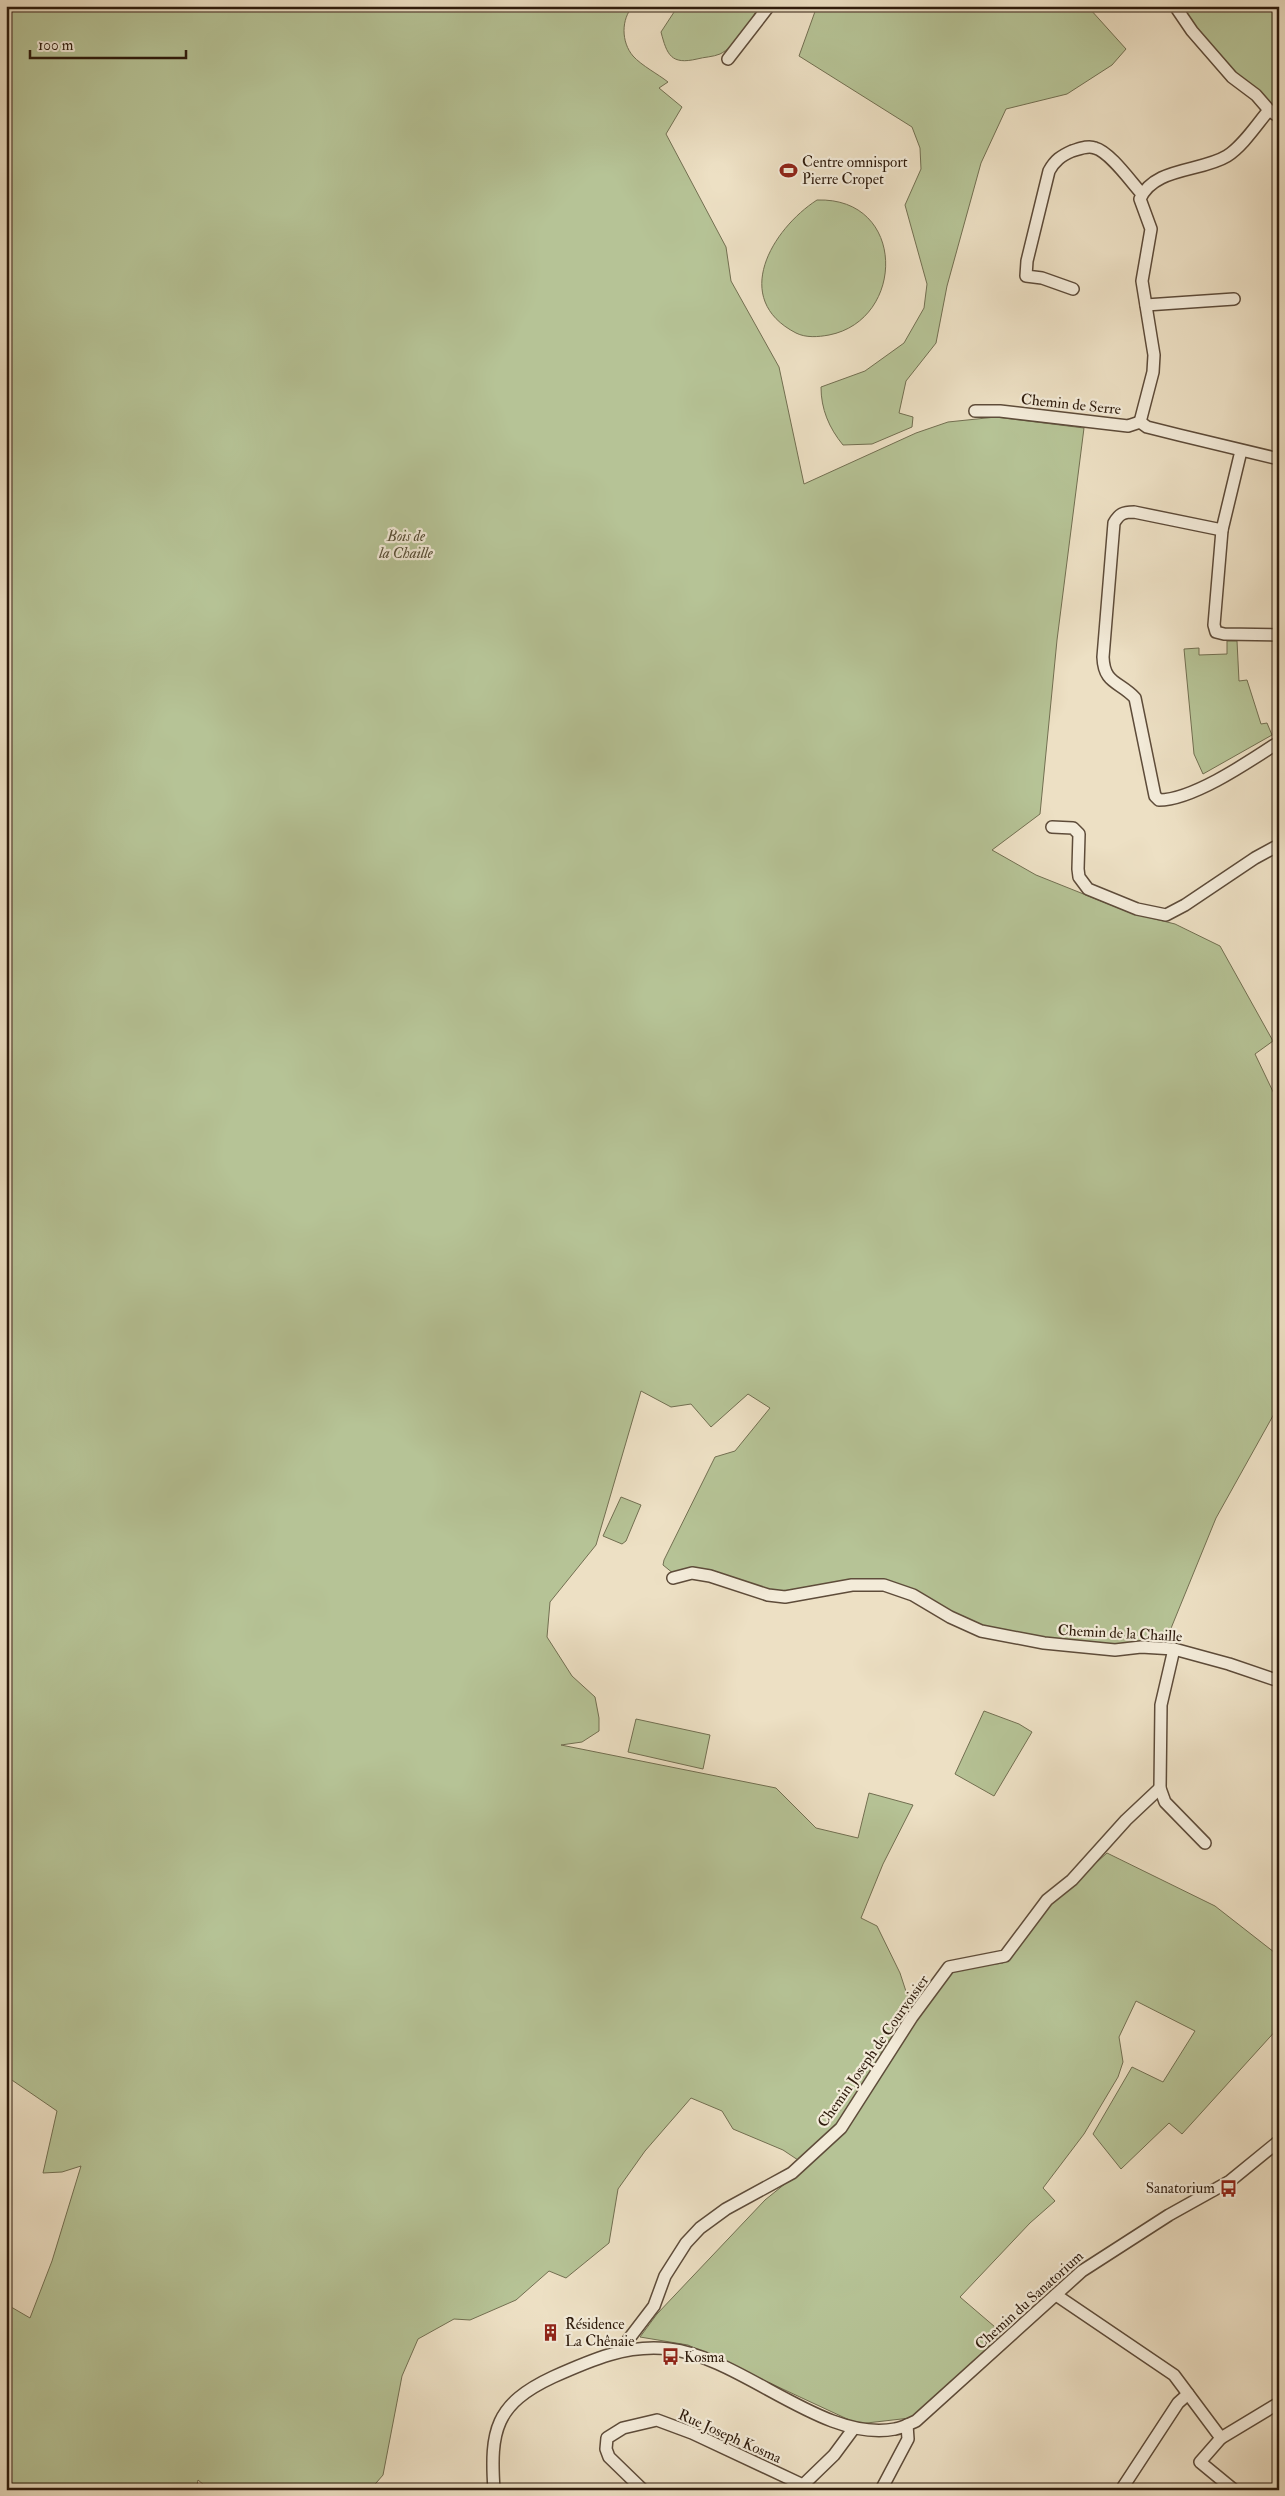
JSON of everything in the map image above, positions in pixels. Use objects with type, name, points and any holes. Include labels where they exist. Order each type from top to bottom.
[{"type":"street","points":[[728,59],[770,6]]},
{"type":"street","points":[[1175,6],[1192,31],[1232,77],[1256,95],[1269,110],[1279,117]]},
{"type":"street","points":[[1140,422],[1153,372],[1154,355],[1142,271],[1151,229],[1141,206],[1142,194],[1162,178],[1228,156],[1269,110]]},
{"type":"street","points":[[1072,289],[1042,278],[1026,276],[1049,171],[1054,162],[1061,156],[1080,148],[1093,147],[1108,157],[1142,194]]},
{"type":"street","points":[[1146,305],[1234,299]]},
{"type":"street","name":"Chemin de Serre","points":[[975,411],[1128,426],[1140,422],[1147,427],[1279,459]]},
{"type":"street","points":[[1241,451],[1222,530],[1214,615],[1216,632],[1279,635]]},
{"type":"street","points":[[1222,530],[1134,512],[1124,512],[1114,523],[1103,665],[1110,679],[1135,698],[1155,796],[1159,800],[1167,800],[1200,787],[1232,771],[1279,742]]},
{"type":"street","points":[[1052,827],[1073,828],[1079,834],[1079,877],[1088,889],[1137,909],[1166,915],[1279,845]]},
{"type":"street","name":"Chemin de la Chaille","points":[[673,1578],[692,1573],[710,1576],[768,1595],[785,1597],[852,1586],[884,1585],[913,1595],[950,1618],[981,1631],[1044,1643],[1115,1650],[1141,1647],[1174,1649],[1229,1664],[1279,1681]]},
{"type":"street","points":[[1174,1649],[1161,1705],[1160,1788],[1165,1802],[1205,1843]]},
{"type":"street","name":"Chemin Joseph de Courvoisier","points":[[629,2349],[628,2340],[654,2306],[665,2276],[686,2243],[700,2228],[726,2210],[785,2178],[811,2158],[841,2128],[912,2017],[949,1967],[1005,1956],[1047,1900],[1072,1880],[1126,1820],[1160,1788]]},
{"type":"street","name":"Chemin du Sanatorium","points":[[494,2490],[492,2454],[495,2430],[501,2419],[516,2401],[543,2382],[590,2361],[629,2349],[670,2349],[705,2357],[832,2421],[854,2428],[884,2430],[916,2422],[1098,2259],[1169,2215],[1230,2181],[1279,2142]]},
{"type":"street","points":[[1056,2295],[1174,2375],[1221,2438]]},
{"type":"street","points":[[1123,2487],[1178,2403],[1188,2394]]},
{"type":"street","points":[[1234,2490],[1200,2462],[1221,2438],[1279,2403]]},
{"type":"street","name":"Rue Joseph Kosma","points":[[643,2490],[606,2451],[607,2438],[622,2428],[657,2420],[692,2433],[803,2486],[834,2455],[854,2428]]},
{"type":"street","points":[[881,2490],[908,2439],[907,2425]]},
{"type":"green space","name":"Bois de la Chaille","points":[[6,6],[633,6],[626,17],[624,31],[626,44],[637,60],[668,82],[659,88],[682,107],[666,134],[726,247],[731,281],[779,367],[804,484],[916,433],[948,422],[996,417],[1084,428],[1057,640],[1040,814],[992,850],[1036,875],[1131,913],[1175,924],[1220,946],[1273,1041],[1255,1054],[1277,1100],[1279,1099],[1279,1405],[1216,1518],[1165,1643],[1114,1645],[1054,1639],[981,1627],[901,1587],[768,1592],[674,1574],[663,1565],[664,1560],[715,1457],[735,1451],[770,1408],[748,1394],[711,1427],[691,1404],[671,1407],[641,1391],[596,1545],[550,1602],[547,1637],[572,1676],[595,1697],[599,1718],[599,1731],[582,1742],[561,1745],[776,1788],[816,1828],[858,1838],[869,1793],[913,1805],[883,1864],[861,1918],[877,1926],[900,1973],[915,2019],[952,1970],[1003,1963],[1050,1904],[1107,1853],[1215,1906],[1279,1956],[1279,2027],[1182,2134],[1169,2123],[1121,2169],[1093,2134],[1132,2067],[1163,2082],[1195,2031],[1136,2001],[1119,2037],[1123,2062],[1118,2077],[1084,2134],[1043,2188],[1055,2201],[1030,2223],[960,2297],[1002,2333],[930,2405],[910,2418],[858,2424],[688,2345],[640,2337],[657,2314],[765,2200],[807,2166],[783,2150],[733,2129],[722,2111],[691,2098],[645,2151],[618,2189],[609,2243],[566,2278],[549,2271],[516,2300],[470,2320],[454,2319],[418,2339],[402,2376],[383,2475],[370,2490],[210,2490],[198,2480],[196,2490],[6,2490],[6,2304],[30,2318],[52,2261],[81,2166],[62,2172],[43,2173],[57,2111],[6,2076],[11,2031],[6,2030]]},
{"type":"green space","points":[[678,6],[759,6],[742,33],[726,51],[714,56],[681,61],[668,52],[661,32]]},
{"type":"green space","points":[[817,6],[1093,6],[1090,9],[1126,49],[1112,65],[1067,94],[1006,109],[981,163],[947,286],[936,343],[906,381],[899,413],[913,417],[912,427],[872,444],[843,445],[827,418],[822,403],[821,387],[865,371],[904,343],[924,308],[927,284],[905,205],[921,169],[920,148],[912,127],[799,56]]},
{"type":"green space","points":[[1180,6],[1279,6],[1279,111],[1251,89],[1224,63]]},
{"type":"green space","points":[[817,200],[847,204],[868,218],[881,237],[886,261],[883,285],[872,307],[854,325],[829,335],[812,337],[796,333],[776,319],[765,302],[762,284],[765,265],[773,246],[785,228]]},
{"type":"green space","points":[[1227,641],[1237,641],[1239,681],[1247,680],[1261,724],[1267,723],[1272,735],[1203,774],[1194,754],[1184,649],[1199,648],[1199,655],[1227,654]]},
{"type":"green space","points":[[621,1497],[641,1505],[626,1541],[622,1544],[603,1536]]},
{"type":"green space","points":[[984,1711],[1019,1724],[1032,1732],[994,1796],[955,1774]]},
{"type":"green space","points":[[636,1719],[710,1735],[703,1769],[628,1752]]},
{"type":"place","name":"Centre omnisport Pierre Cropet","points":[[788,171]]},
{"type":"place","name":"Sanatorium","points":[[1229,2188]]},
{"type":"place","name":"Résidence La Chênaie","points":[[551,2333]]},
{"type":"place","name":"Kosma","points":[[670,2357]]}]
